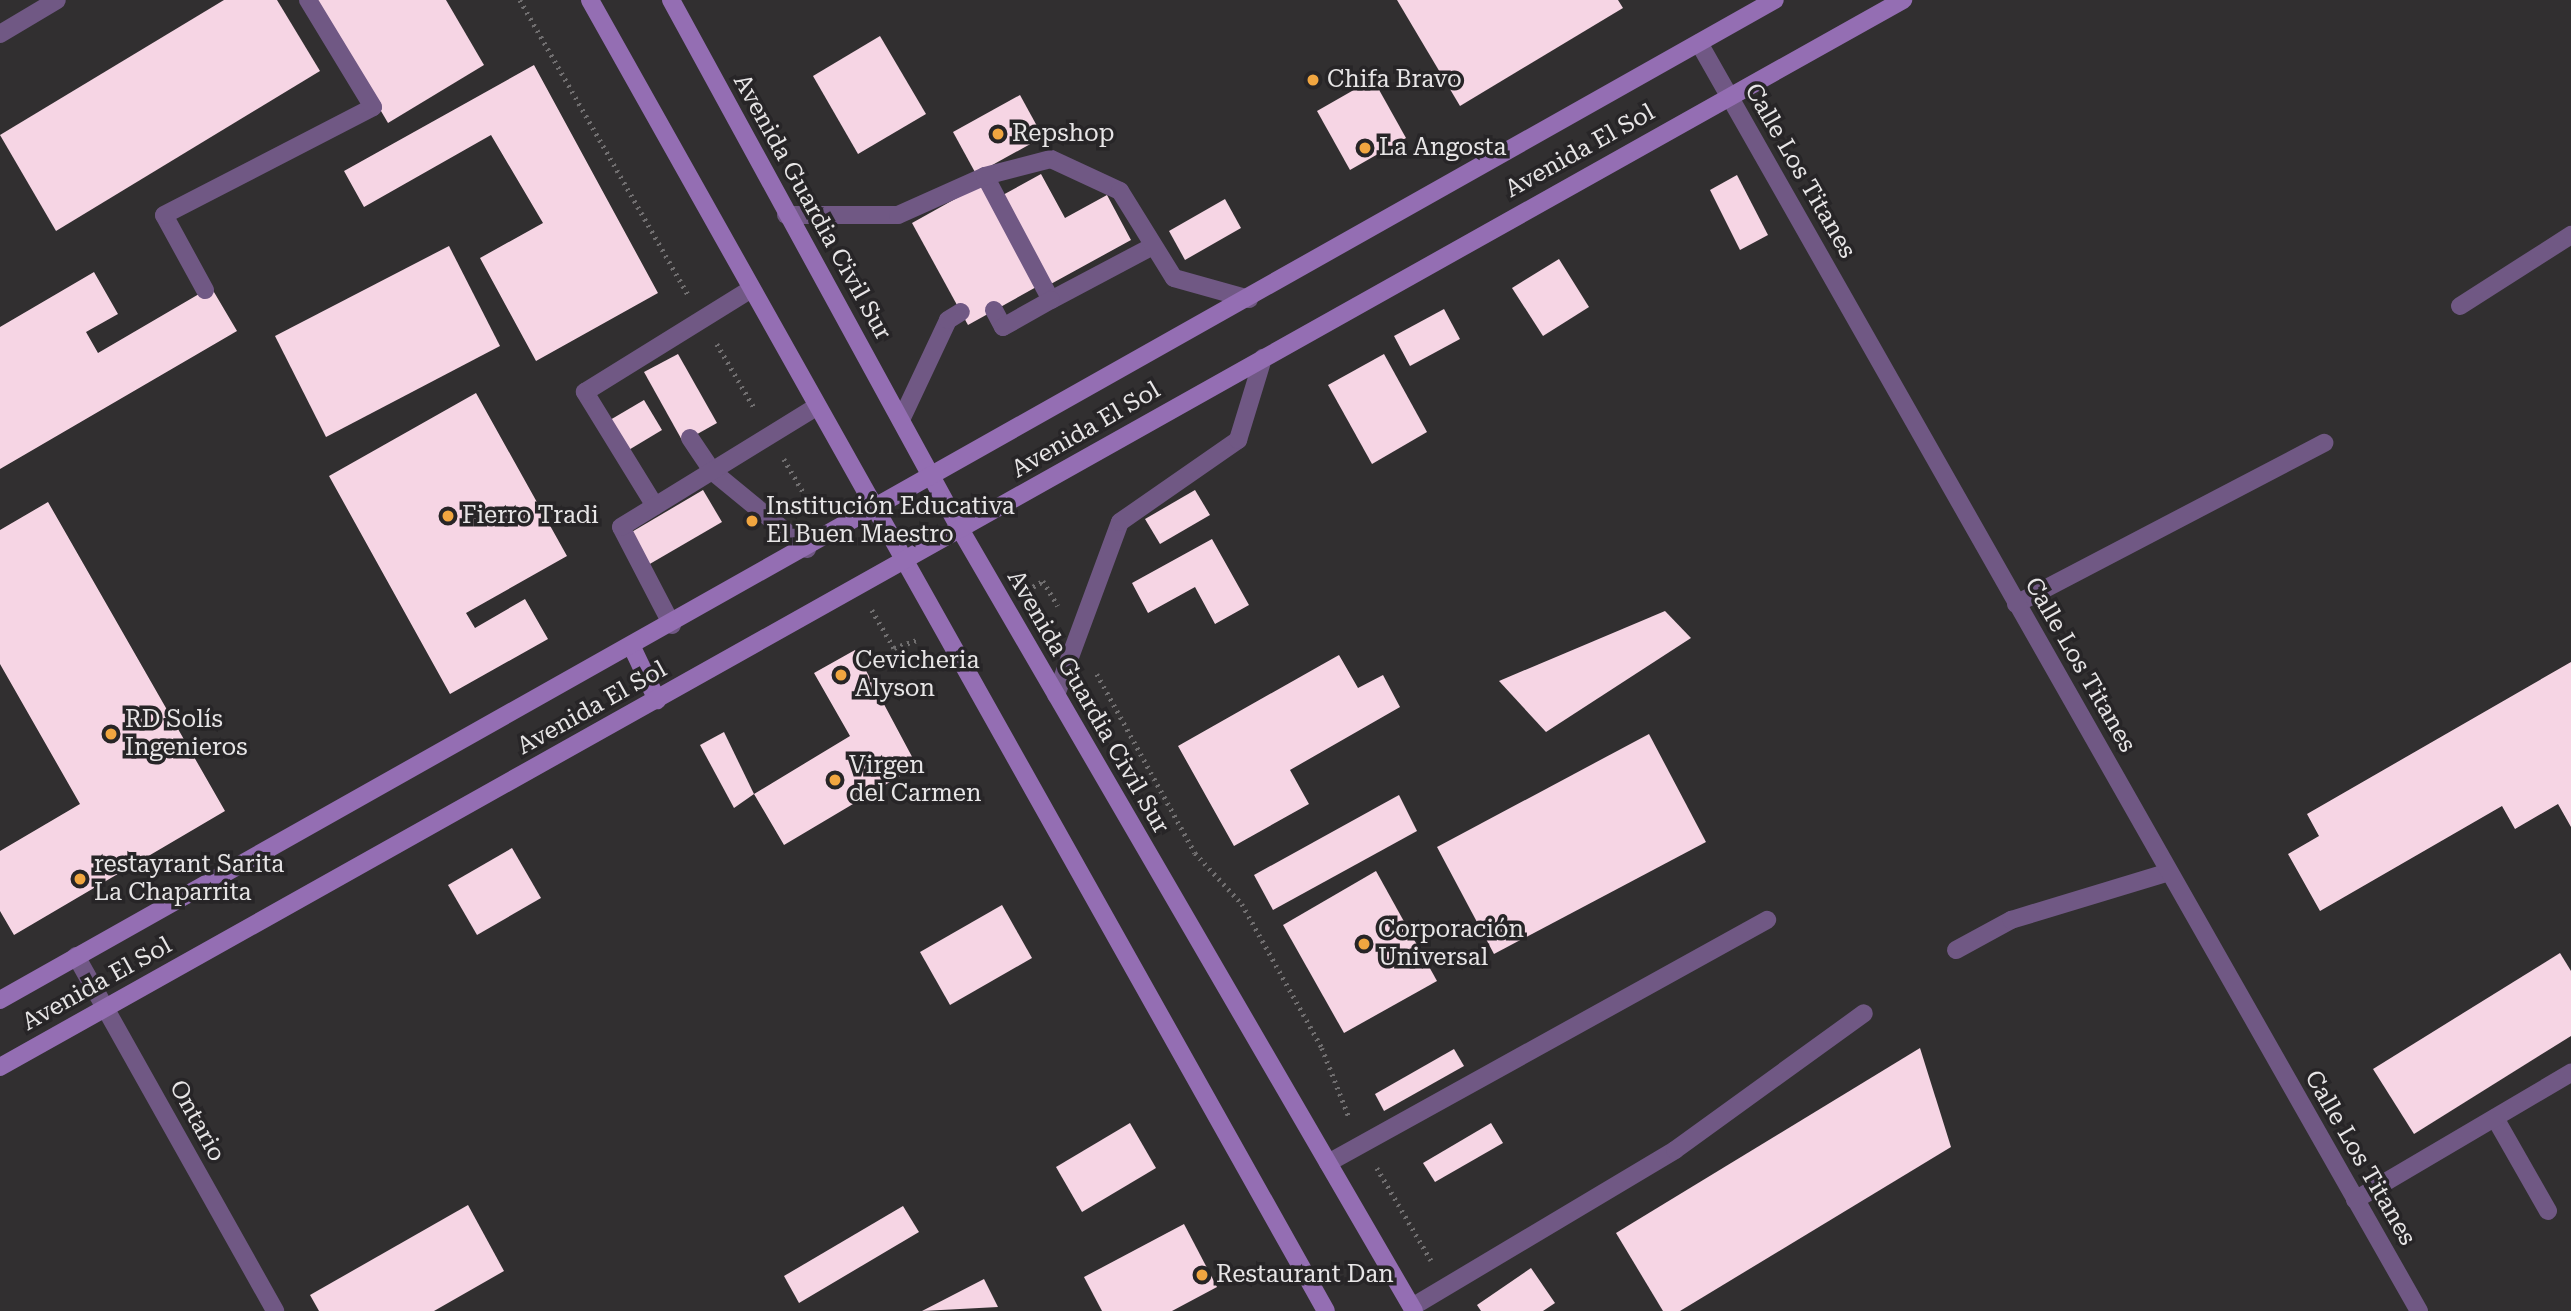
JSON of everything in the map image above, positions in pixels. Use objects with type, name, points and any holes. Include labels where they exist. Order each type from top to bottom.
[{"type":"main road","points":[[590,0],[874,511],[1326,1311]]},
{"type":"main road","name":"Avenida Guardia Civil Sur","points":[[671,0],[786,215],[960,529],[1413,1309]]},
{"type":"main road","name":"Avenida El Sol","points":[[0,1000],[807,550],[1776,0]]},
{"type":"main road","name":"Avenida El Sol","points":[[0,1066],[1903,0]]},
{"type":"main road","points":[[632,647],[657,700]]},
{"type":"street","points":[[0,34],[57,0]]},
{"type":"street","points":[[205,290],[164,215],[373,107],[308,0]]},
{"type":"street","name":"Calle Los Titanes","points":[[1699,43],[2418,1311]]},
{"type":"street","points":[[786,215],[898,215],[1028,160],[1081,168],[1120,191],[1151,247],[1174,278],[1249,299]]},
{"type":"street","points":[[985,176],[1051,300]]},
{"type":"street","points":[[2460,306],[2571,235]]},
{"type":"street","points":[[994,310],[1003,327],[1151,247]]},
{"type":"street","points":[[655,506],[585,392],[646,363],[751,289]]},
{"type":"street","points":[[901,420],[948,320],[961,312]]},
{"type":"street","points":[[1056,695],[1121,522],[1238,440],[1263,358]]},
{"type":"street","points":[[672,625],[621,527],[816,407]]},
{"type":"street","points":[[690,438],[712,471],[807,550]]},
{"type":"street","points":[[2016,604],[2324,443]]},
{"type":"street","points":[[1956,950],[2011,920],[2169,872]]},
{"type":"street","points":[[1328,1163],[1767,920]]},
{"type":"street","name":"Ontario","points":[[76,956],[275,1311]]},
{"type":"street","points":[[1413,1309],[1675,1150],[1864,1013]]},
{"type":"street","points":[[2355,1199],[2571,1073]]},
{"type":"street","points":[[2495,1118],[2548,1211]]},
{"type":"building","points":[[224,0],[277,0],[320,71],[56,231],[0,135]]},
{"type":"building","points":[[316,0],[446,0],[484,65],[388,123]]},
{"type":"building","points":[[1397,0],[1618,0],[1623,8],[1460,106]]},
{"type":"building","points":[[880,36],[926,114],[858,154],[813,76]]},
{"type":"building","points":[[534,65],[658,293],[536,361],[480,258],[543,223],[491,135],[364,207],[344,171]]},
{"type":"building","points":[[1373,79],[1406,138],[1350,170],[1317,111]]},
{"type":"building","name":"Repshop","points":[[1020,95],[1043,137],[976,174],[953,132]]},
{"type":"building","points":[[1041,174],[1065,218],[1107,195],[1131,240],[1049,285],[1001,196]]},
{"type":"building","points":[[1737,175],[1768,235],[1740,250],[1710,190]]},
{"type":"building","points":[[982,184],[1038,286],[968,325],[912,223]]},
{"type":"building","points":[[1225,199],[1241,228],[1185,260],[1169,231]]},
{"type":"building","points":[[449,246],[500,346],[326,437],[275,336]]},
{"type":"building","points":[[1559,259],[1589,307],[1543,336],[1512,288]]},
{"type":"building","points":[[94,272],[118,314],[86,332],[98,353],[211,287],[237,331],[0,469],[0,327]]},
{"type":"building","points":[[1444,309],[1460,339],[1410,366],[1394,336]]},
{"type":"building","points":[[678,354],[717,423],[683,442],[644,372]]},
{"type":"building","points":[[1384,354],[1427,432],[1372,464],[1328,385]]},
{"type":"building","name":"Fierro Tradi","points":[[476,393],[567,556],[466,613],[475,628],[525,599],[548,639],[450,694],[329,476]]},
{"type":"building","points":[[644,400],[662,430],[627,451],[610,420]]},
{"type":"building","points":[[703,490],[722,522],[648,565],[630,533]]},
{"type":"building","points":[[1195,490],[1210,515],[1160,544],[1145,519]]},
{"type":"building","name":"RD Solís Ingenieros","points":[[48,502],[225,811],[14,935],[0,911],[0,851],[80,804],[0,664],[0,530]]},
{"type":"building","points":[[1212,539],[1249,605],[1215,624],[1195,587],[1148,613],[1132,583]]},
{"type":"building","points":[[1665,611],[1691,638],[1546,732],[1499,681]]},
{"type":"building","name":"Virgen del Carmen","points":[[855,650],[917,766],[784,845],[754,794],[850,736],[814,673]]},
{"type":"building","points":[[1339,655],[1358,688],[1383,675],[1400,707],[1290,770],[1309,804],[1234,846],[1178,746]]},
{"type":"building","points":[[2571,662],[2571,827],[2558,804],[2515,829],[2502,806],[2320,911],[2288,854],[2319,836],[2307,814]]},
{"type":"building","points":[[724,732],[754,794],[734,808],[700,745]]},
{"type":"building","points":[[1649,734],[1706,842],[1494,954],[1437,847]]},
{"type":"building","points":[[1399,795],[1417,831],[1273,910],[1254,875]]},
{"type":"building","points":[[512,848],[541,898],[477,935],[448,885]]},
{"type":"building","points":[[1376,871],[1437,981],[1344,1033],[1283,925]]},
{"type":"building","points":[[1002,905],[1032,958],[950,1005],[920,952]]},
{"type":"building","points":[[2560,953],[2571,971],[2571,1036],[2414,1134],[2373,1069]]},
{"type":"building","points":[[1920,1048],[1951,1147],[1680,1311],[1663,1311],[1616,1233]]},
{"type":"building","points":[[1454,1049],[1464,1066],[1384,1111],[1375,1094]]},
{"type":"building","points":[[1130,1123],[1156,1168],[1082,1212],[1056,1167]]},
{"type":"building","points":[[1491,1123],[1503,1143],[1435,1182],[1423,1163]]},
{"type":"building","points":[[468,1205],[504,1271],[434,1311],[319,1311],[310,1295]]},
{"type":"building","points":[[903,1206],[919,1232],[799,1303],[784,1276]]},
{"type":"building","points":[[1184,1224],[1217,1287],[1172,1311],[1102,1311],[1084,1277]]},
{"type":"building","points":[[1531,1268],[1555,1303],[1543,1311],[1481,1311],[1477,1305]]},
{"type":"building","points":[[984,1279],[998,1307],[922,1311]]},
{"type":"place","name":"Chifa Bravo","points":[[1313,80]]},
{"type":"place","name":"Repshop","points":[[998,134]]},
{"type":"place","name":"La Angosta","points":[[1365,148]]},
{"type":"place","name":"Fierro Tradi","points":[[448,516]]},
{"type":"place","name":"Institución Educativa El Buen Maestro","points":[[752,521]]},
{"type":"place","name":"Cevicheria Alyson","points":[[841,675]]},
{"type":"place","name":"RD Solís Ingenieros","points":[[111,734]]},
{"type":"place","name":"Virgen del Carmen","points":[[835,780]]},
{"type":"place","name":"restayrant Sarita La Chaparrita","points":[[80,879]]},
{"type":"place","name":"Corporación Universal","points":[[1364,944]]},
{"type":"place","name":"Restaurant Dan","points":[[1202,1275]]}]
